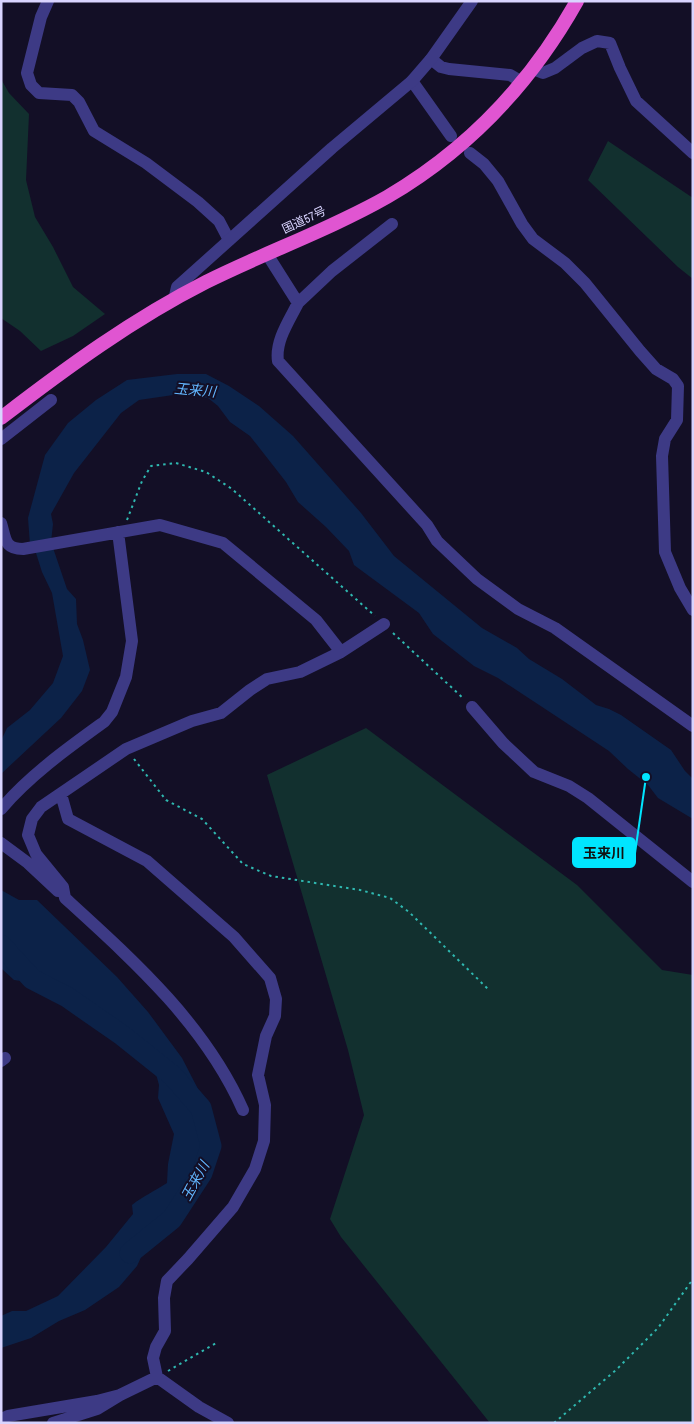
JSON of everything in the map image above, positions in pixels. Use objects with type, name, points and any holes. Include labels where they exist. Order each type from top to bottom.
[{"type":"highway","name":"国道57号","points":[[1,418],[57,374],[126,328],[174,300],[206,282],[354,214],[409,184],[465,142],[495,114],[560,33],[577,1]]},
{"type":"street","points":[[48,1],[41,17],[27,73],[31,85],[39,93],[72,95],[79,102],[94,131],[146,163],[198,202],[219,221],[229,240]]},
{"type":"street","points":[[174,300],[177,287],[332,148],[412,81],[472,1]]},
{"type":"street","points":[[533,69],[543,73],[555,68],[582,48],[597,41],[610,43],[636,101],[693,153]]},
{"type":"street","points":[[431,58],[441,67],[449,70],[510,75],[522,82]]},
{"type":"street","points":[[412,81],[452,136]]},
{"type":"street","points":[[470,153],[484,164],[498,181],[522,224],[534,239],[572,270],[656,369],[672,379],[678,386],[676,420],[665,439],[662,456],[665,552],[680,588],[693,610]]},
{"type":"street","points":[[392,224],[332,271],[298,303],[280,339],[276,352],[278,361],[427,525],[437,541],[477,579],[518,610],[556,628],[693,726]]},
{"type":"street","points":[[267,254],[298,303]]},
{"type":"street","points":[[1,439],[51,400]]},
{"type":"street","points":[[1,523],[7,544],[14,549],[104,536],[160,525],[223,543],[316,620],[341,652]]},
{"type":"street","points":[[1,809],[30,778],[104,722],[112,712],[126,677],[132,641],[120,532]]},
{"type":"street","points":[[66,898],[63,887],[36,854],[28,835],[32,819],[41,806],[62,794],[126,749],[192,721],[221,713],[267,679],[300,672],[341,652],[384,624]]},
{"type":"street","points":[[472,707],[502,744],[534,772],[569,786],[588,798],[693,882]]},
{"type":"street","points":[[62,794],[68,819],[146,861],[234,938],[270,978],[276,999],[275,1016],[266,1036],[258,1075],[265,1105],[264,1141],[255,1169],[233,1207],[167,1281],[164,1298],[165,1331],[156,1347],[153,1358],[157,1377],[199,1407],[228,1423]]},
{"type":"street","points":[[1,843],[28,863],[122,949],[172,1002],[214,1056],[231,1084],[243,1110]]},
{"type":"street","points":[[53,1423],[97,1409],[120,1395],[157,1377]]},
{"type":"street","points":[[1,1419],[8,1416],[97,1401],[120,1395]]},
{"type":"path","points":[[120,532],[142,481],[151,466],[176,463],[206,472],[232,489],[384,624],[472,707]]},
{"type":"path","points":[[126,749],[166,800],[202,819],[243,864],[271,876],[360,890],[390,898],[409,912],[488,989]]},
{"type":"path","points":[[554,1423],[616,1370],[658,1328],[693,1279]]},
{"type":"path","points":[[157,1377],[218,1342]]},
{"type":"green space","points":[[1,79],[9,93],[29,114],[26,180],[35,217],[53,247],[73,287],[105,314],[73,336],[41,351],[20,331],[1,318]]},
{"type":"green space","points":[[608,141],[693,198],[693,279],[678,267],[588,180]]},
{"type":"green space","points":[[366,728],[577,885],[662,970],[693,975],[693,1423],[490,1423],[341,1237],[330,1219],[364,1115],[348,1050],[267,775]]},
{"type":"water","points":[[177,374],[206,374],[229,386],[259,406],[293,436],[361,513],[394,556],[482,628],[517,648],[529,659],[562,679],[596,705],[621,715],[671,750],[685,771],[693,779],[693,819],[658,798],[648,785],[609,751],[498,678],[474,666],[433,634],[419,613],[354,565],[349,551],[298,502],[286,482],[250,436],[230,422],[218,406],[208,398],[180,394],[139,400],[121,413],[74,473],[51,514],[53,524],[51,542],[67,589],[76,599],[77,624],[90,670],[82,691],[61,718],[1,774],[1,741],[7,728],[30,710],[53,683],[63,656],[52,593],[36,553],[30,545],[28,518],[45,455],[68,423],[96,400],[127,380]]},
{"type":"water","points":[[1,890],[19,900],[37,900],[117,977],[148,1012],[182,1058],[198,1089],[200,1113],[196,1121],[202,1144],[200,1171],[189,1177],[179,1204],[158,1220],[137,1266],[119,1287],[85,1310],[59,1321],[31,1338],[1,1348],[1,1316],[12,1311],[26,1311],[58,1296],[106,1247],[133,1214],[132,1205],[167,1183],[168,1164],[174,1134],[158,1098],[159,1085],[155,1070],[142,1048],[130,1033],[111,1032],[92,1020],[74,997],[52,988],[39,972],[28,982],[14,980],[2,969]]},
{"type":"waterway","name":"玉来川","points":[[1,945],[32,979],[67,997],[123,1036],[173,1076],[201,1108],[211,1146],[202,1173],[172,1219],[130,1253]]},
{"type":"place","name":"玉来川","points":[[646,777]]}]
